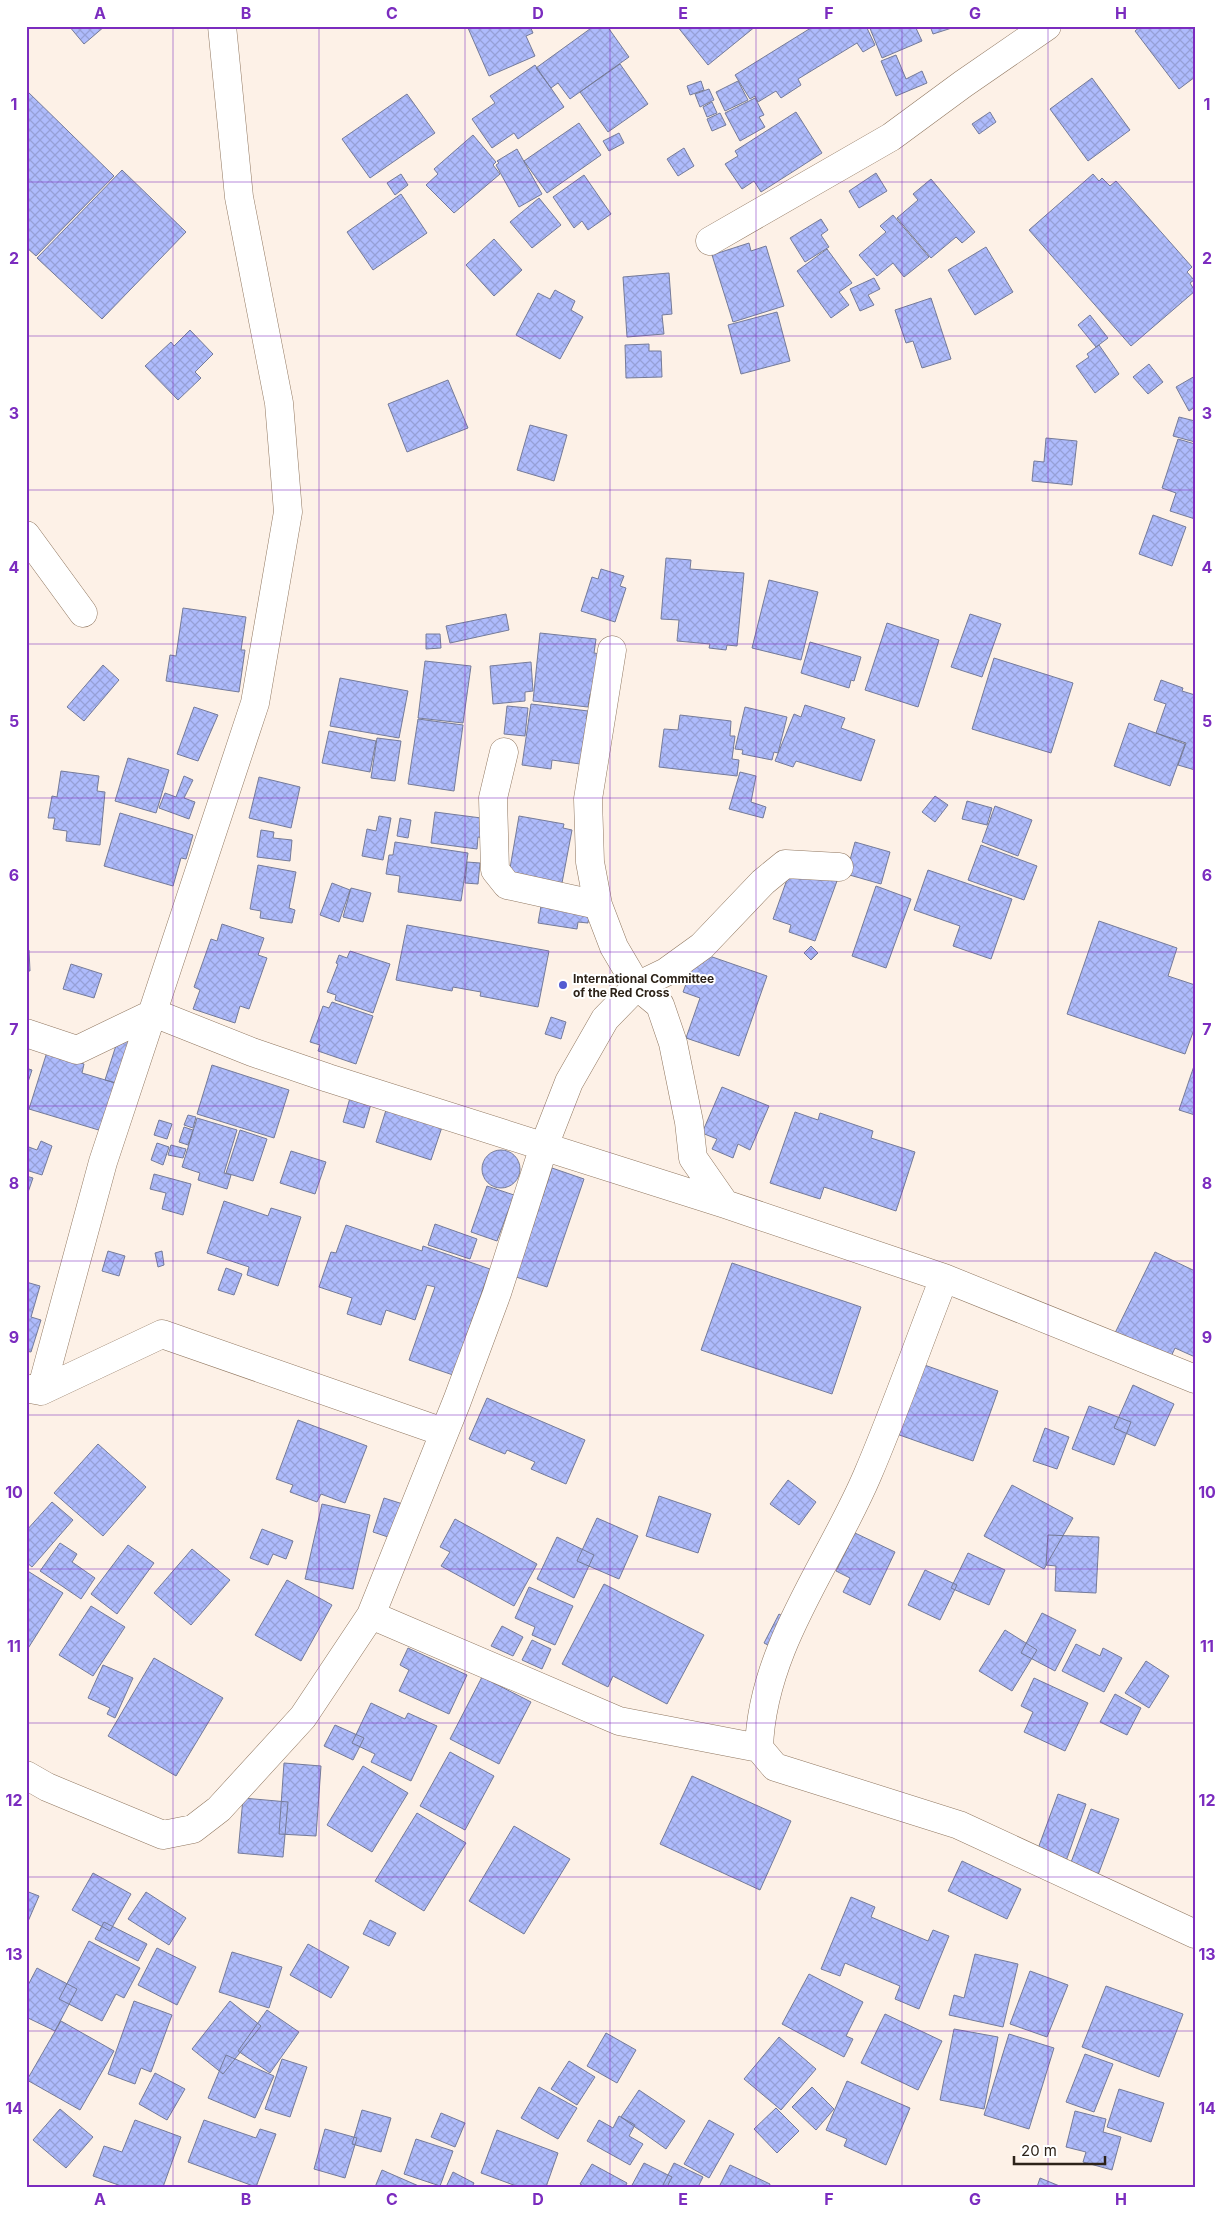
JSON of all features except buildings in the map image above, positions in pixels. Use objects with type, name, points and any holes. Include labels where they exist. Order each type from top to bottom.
[{"type":"street","points":[[34,1390],[103,1162],[154,1013],[255,703],[288,512],[279,403],[239,197],[222,26]]},
{"type":"street","points":[[710,240],[892,137],[962,84],[1047,26]]},
{"type":"street","points":[[26,534],[83,613]]},
{"type":"street","points":[[612,650],[588,799],[590,862],[598,905],[614,947],[637,986],[660,1005],[673,1043],[689,1122],[693,1158],[725,1204]]},
{"type":"street","points":[[504,752],[493,798],[495,870],[507,885],[598,905]]},
{"type":"street","points":[[26,1776],[47,1787],[163,1835],[193,1829],[219,1809],[303,1718],[371,1615],[457,1401],[497,1293],[544,1146],[569,1082],[605,1019],[637,986],[666,972],[702,946],[763,882],[786,864],[839,867]]},
{"type":"street","points":[[26,1033],[77,1050],[154,1013],[252,1052],[328,1078],[725,1204],[944,1278],[1195,1379]]},
{"type":"street","points":[[759,1748],[760,1722],[783,1644],[867,1477],[944,1278]]},
{"type":"street","points":[[34,1390],[162,1334],[443,1432]]},
{"type":"street","points":[[371,1615],[619,1721],[759,1748],[775,1767],[959,1825],[1195,1934]]},
{"type":"place","name":"International Committee of the Red Cross","points":[[563,985]]}]
